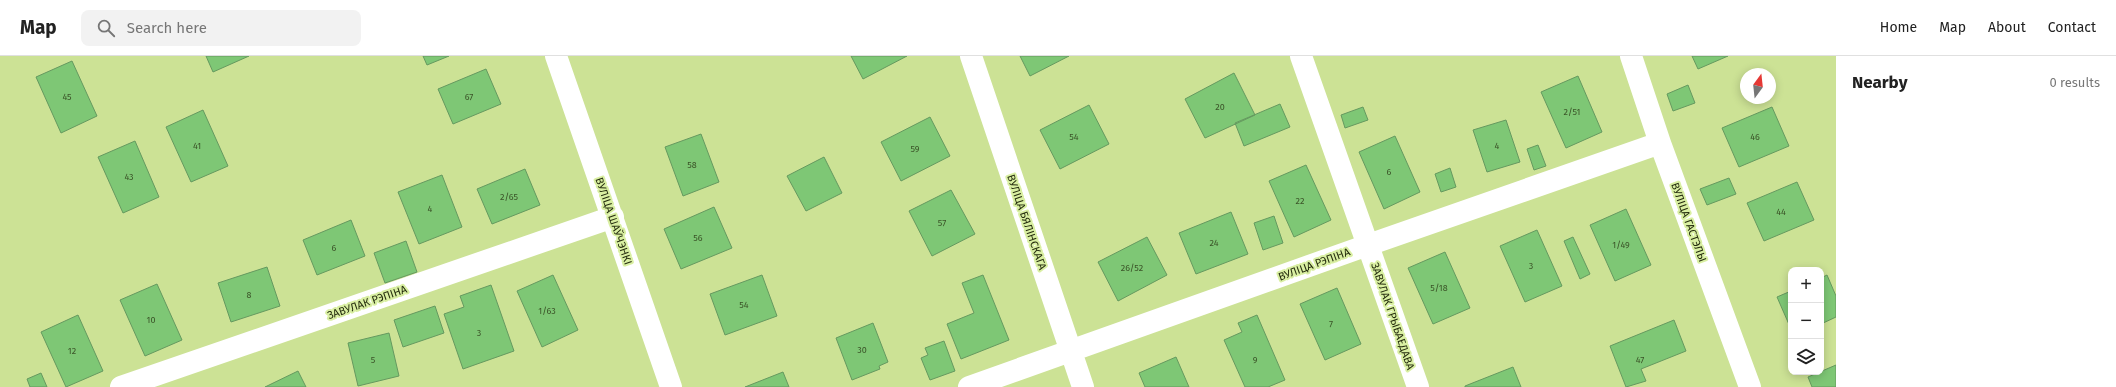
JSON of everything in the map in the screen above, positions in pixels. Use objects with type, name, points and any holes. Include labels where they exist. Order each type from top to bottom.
[{"type":"street","name":"ВУЛІЦА ШАЎЧЭНКІ","points":[[556,56],[671,387]]},
{"type":"street","name":"ВУЛІЦА БЯЛІНСКАГА","points":[[971,56],[1083,387]]},
{"type":"street","name":"ЗАВУЛАК ГРЫБАЕДАВА","points":[[1301,56],[1418,387]]},
{"type":"street","name":"ВУЛІЦА ГАСТЭЛЫ","points":[[1631,56],[1660,143],[1750,387]]},
{"type":"street","name":"ВУЛІЦА РЭПІНА","points":[[970,387],[1660,143]]},
{"type":"street","name":"ЗАВУЛАК РЭПІНА","points":[[120,387],[613,217]]},
{"type":"building","points":[[206,56],[249,56],[213,72]]},
{"type":"building","points":[[423,56],[449,56],[427,65]]},
{"type":"building","points":[[851,56],[907,56],[863,79]]},
{"type":"building","points":[[1020,56],[1069,56],[1030,76]]},
{"type":"building","points":[[1692,56],[1728,56],[1698,69]]},
{"type":"building","points":[[72,61],[97,116],[61,133],[36,77]]},
{"type":"building","points":[[486,69],[501,104],[453,124],[438,89]]},
{"type":"building","points":[[1234,73],[1255,115],[1205,138],[1185,99]]},
{"type":"building","points":[[1578,76],[1602,132],[1566,148],[1541,92]]},
{"type":"building","points":[[1688,85],[1695,103],[1673,111],[1667,94]]},
{"type":"building","points":[[1280,104],[1290,127],[1244,146],[1235,123]]},
{"type":"building","points":[[1089,105],[1109,144],[1060,169],[1040,130]]},
{"type":"building","points":[[1363,107],[1368,120],[1345,128],[1341,115]]},
{"type":"building","points":[[1772,107],[1789,146],[1739,167],[1722,128]]},
{"type":"building","points":[[203,110],[228,166],[191,182],[166,127]]},
{"type":"building","points":[[930,117],[950,156],[901,181],[881,142]]},
{"type":"building","points":[[1506,120],[1520,162],[1487,172],[1473,130]]},
{"type":"building","points":[[701,134],[719,182],[683,196],[665,147]]},
{"type":"building","points":[[1395,136],[1420,192],[1384,209],[1359,152]]},
{"type":"building","points":[[135,141],[159,197],[123,213],[98,157]]},
{"type":"building","points":[[1538,145],[1546,166],[1534,170],[1527,149]]},
{"type":"building","points":[[824,157],[842,193],[806,211],[787,176]]},
{"type":"building","points":[[1306,165],[1331,220],[1294,237],[1269,181]]},
{"type":"building","points":[[1450,168],[1456,187],[1441,192],[1435,174]]},
{"type":"building","points":[[525,169],[540,205],[492,224],[477,189]]},
{"type":"building","points":[[442,175],[462,227],[419,244],[398,192]]},
{"type":"building","points":[[1729,178],[1736,194],[1707,205],[1700,189]]},
{"type":"building","points":[[1797,182],[1814,220],[1764,241],[1747,203]]},
{"type":"building","points":[[951,190],[975,234],[932,256],[909,211]]},
{"type":"building","points":[[714,207],[732,248],[681,269],[664,229]]},
{"type":"building","points":[[1626,209],[1651,265],[1615,281],[1590,225]]},
{"type":"building","points":[[1231,212],[1248,254],[1196,274],[1179,233]]},
{"type":"building","points":[[1274,216],[1283,243],[1263,250],[1254,223]]},
{"type":"building","points":[[351,220],[365,256],[317,275],[303,240]]},
{"type":"building","points":[[1537,230],[1562,286],[1525,302],[1500,246]]},
{"type":"building","points":[[1147,237],[1167,275],[1118,301],[1098,262]]},
{"type":"building","points":[[1573,237],[1590,274],[1580,279],[1564,241]]},
{"type":"building","points":[[406,241],[417,272],[385,283],[374,253]]},
{"type":"building","points":[[1445,252],[1470,308],[1433,324],[1408,268]]},
{"type":"building","points":[[267,267],[280,306],[231,322],[218,283]]},
{"type":"building","points":[[553,275],[578,330],[542,347],[517,291]]},
{"type":"building","points":[[762,275],[777,316],[725,335],[710,294]]},
{"type":"building","points":[[983,275],[1009,340],[961,359],[947,324],[974,313],[962,283]]},
{"type":"building","points":[[1827,275],[1836,296],[1836,317],[1824,323],[1824,303],[1824,276]]},
{"type":"building","points":[[157,284],[182,340],[145,356],[120,300]]},
{"type":"building","points":[[491,285],[514,351],[463,369],[444,314],[464,307],[460,296]]},
{"type":"building","points":[[1337,288],[1361,344],[1325,360],[1300,304]]},
{"type":"building","points":[[1788,292],[1788,322],[1777,297]]},
{"type":"building","points":[[435,306],[444,333],[403,347],[394,320]]},
{"type":"building","points":[[78,315],[103,371],[66,387],[41,332]]},
{"type":"building","points":[[1257,315],[1285,380],[1268,387],[1245,387],[1224,340],[1242,332],[1238,323]]},
{"type":"building","points":[[1674,320],[1686,351],[1641,369],[1646,381],[1626,387],[1610,346]]},
{"type":"building","points":[[873,323],[888,362],[879,366],[880,369],[852,380],[836,338]]},
{"type":"building","points":[[389,333],[399,376],[358,386],[348,343]]},
{"type":"building","points":[[944,341],[955,371],[930,380],[921,358],[928,355],[925,348]]},
{"type":"building","points":[[1176,357],[1189,387],[1145,387],[1139,373]]},
{"type":"building","points":[[1836,365],[1836,387],[1812,387],[1808,377],[1813,375],[1824,375],[1824,370]]},
{"type":"building","points":[[1513,367],[1521,387],[1465,387],[1465,386]]},
{"type":"building","points":[[298,371],[306,387],[265,387]]},
{"type":"building","points":[[783,372],[789,387],[745,387]]},
{"type":"building","points":[[41,373],[47,387],[30,387],[27,379]]}]
